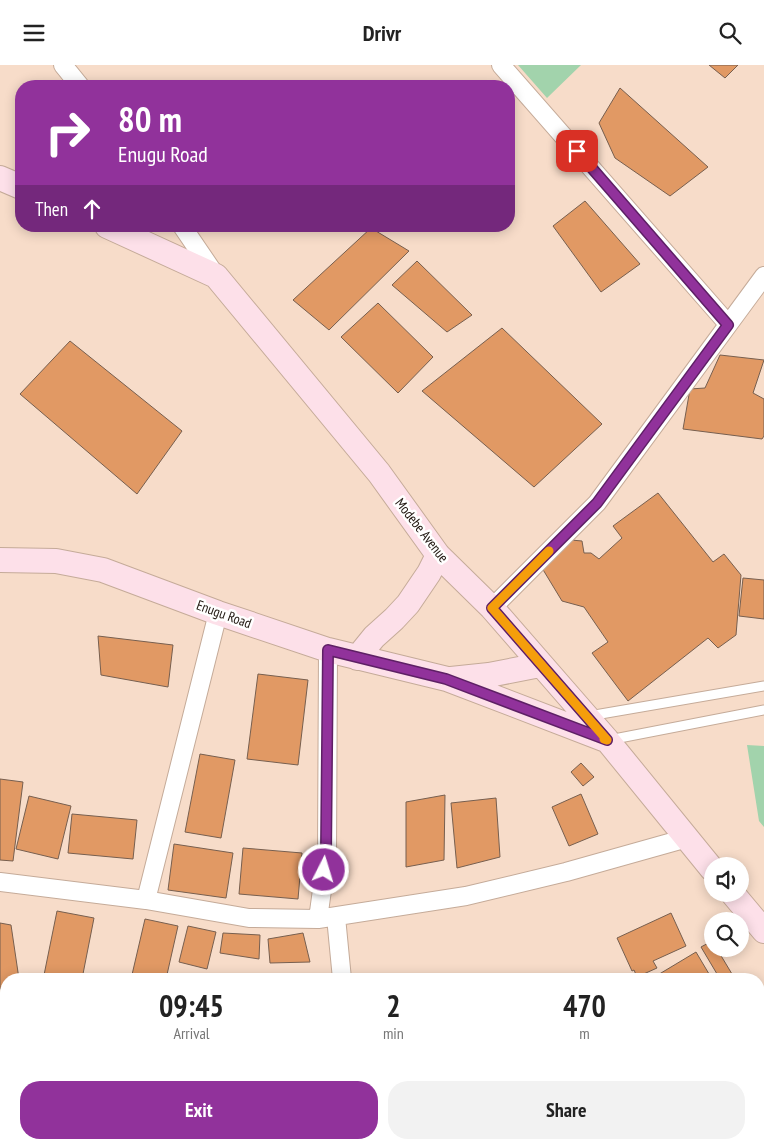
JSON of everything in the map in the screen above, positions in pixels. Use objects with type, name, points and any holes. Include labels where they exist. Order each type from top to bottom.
[{"type":"street","points":[[63,65],[75,80]]},
{"type":"street","points":[[501,65],[514,80]]},
{"type":"street","points":[[515,81],[728,325]]},
{"type":"street","points":[[0,178],[15,184]]},
{"type":"street","name":"Modebe Avenue","points":[[120,232],[216,276],[379,473],[438,555],[492,608],[607,740],[704,859]]},
{"type":"street","points":[[186,232],[216,276]]},
{"type":"street","points":[[492,608],[597,503],[764,276]]},
{"type":"street","points":[[357,658],[374,637],[408,604],[429,573],[438,555]]},
{"type":"street","name":"Enugu Road","points":[[0,560],[56,561],[104,570],[218,613],[328,650],[446,679]]},
{"type":"street","points":[[146,900],[218,613]]},
{"type":"street","points":[[318,919],[326,854],[328,650]]},
{"type":"street","points":[[446,679],[489,675],[540,665]]},
{"type":"street","points":[[446,679],[607,740]]},
{"type":"street","points":[[0,882],[146,900],[249,918],[318,919],[466,896],[566,872],[687,838]]},
{"type":"street","points":[[740,902],[764,931]]},
{"type":"street","points":[[336,917],[341,973]]},
{"type":"lane","points":[[586,716],[764,686]]},
{"type":"lane","points":[[607,740],[764,710]]},
{"type":"green space","points":[[518,65],[581,65],[547,98]]},
{"type":"green space","points":[[747,745],[764,746],[764,827],[759,821]]},
{"type":"building","points":[[709,65],[738,65],[725,78]]},
{"type":"building","points":[[620,88],[708,167],[670,196],[615,158],[599,123]]},
{"type":"building","points":[[585,201],[640,264],[601,292],[553,226]]},
{"type":"building","points":[[367,232],[378,232],[409,251],[329,330],[293,300]]},
{"type":"building","points":[[417,261],[472,315],[447,332],[392,285]]},
{"type":"building","points":[[378,303],[433,357],[398,393],[341,337]]},
{"type":"building","points":[[502,328],[602,424],[534,487],[422,391]]},
{"type":"building","points":[[70,341],[182,431],[137,494],[20,394]]},
{"type":"building","points":[[720,355],[764,360],[753,393],[764,399],[764,436],[762,439],[683,429],[690,389],[705,388]]},
{"type":"building","points":[[658,493],[713,562],[724,554],[741,575],[736,635],[718,648],[708,638],[628,701],[592,653],[608,642],[584,607],[562,601],[542,568],[571,540],[582,541],[584,553],[591,553],[599,559],[622,538],[613,526]]},
{"type":"building","points":[[743,578],[764,580],[764,619],[739,616]]},
{"type":"building","points":[[98,636],[173,645],[168,687],[101,675]]},
{"type":"building","points":[[258,674],[308,680],[298,765],[247,759]]},
{"type":"building","points":[[200,754],[235,760],[221,838],[185,832]]},
{"type":"building","points":[[581,763],[594,777],[583,786],[571,772]]},
{"type":"building","points":[[0,779],[23,782],[13,861],[0,860]]},
{"type":"building","points":[[581,794],[598,834],[569,846],[552,807]]},
{"type":"building","points":[[445,795],[444,860],[406,867],[406,802]]},
{"type":"building","points":[[29,796],[71,806],[58,859],[16,849]]},
{"type":"building","points":[[496,798],[500,857],[457,868],[451,803]]},
{"type":"building","points":[[72,814],[137,820],[133,859],[68,853]]},
{"type":"building","points":[[174,844],[233,853],[226,898],[168,890]]},
{"type":"building","points":[[243,848],[302,853],[298,899],[239,894]]},
{"type":"building","points":[[57,911],[94,918],[83,973],[44,973]]},
{"type":"building","points":[[671,913],[686,946],[653,961],[657,968],[646,973],[635,973],[634,970],[632,971],[617,938]]},
{"type":"building","points":[[145,919],[178,926],[167,973],[132,973]]},
{"type":"building","points":[[0,923],[11,925],[18,973],[0,973]]},
{"type":"building","points":[[188,926],[216,932],[207,969],[179,962]]},
{"type":"building","points":[[223,933],[260,935],[259,959],[220,953]]},
{"type":"building","points":[[303,933],[310,962],[270,963],[268,939]]},
{"type":"building","points":[[696,952],[708,973],[661,973]]},
{"type":"building","points":[[707,957],[722,957],[731,973],[716,973]]},
{"type":"slow traffic","points":[[549,551],[492,608],[607,740],[604,739]]},
{"type":"route","points":[[324,870],[326,854],[328,650],[446,679],[607,740],[492,608],[597,503],[728,325],[577,151]]}]
